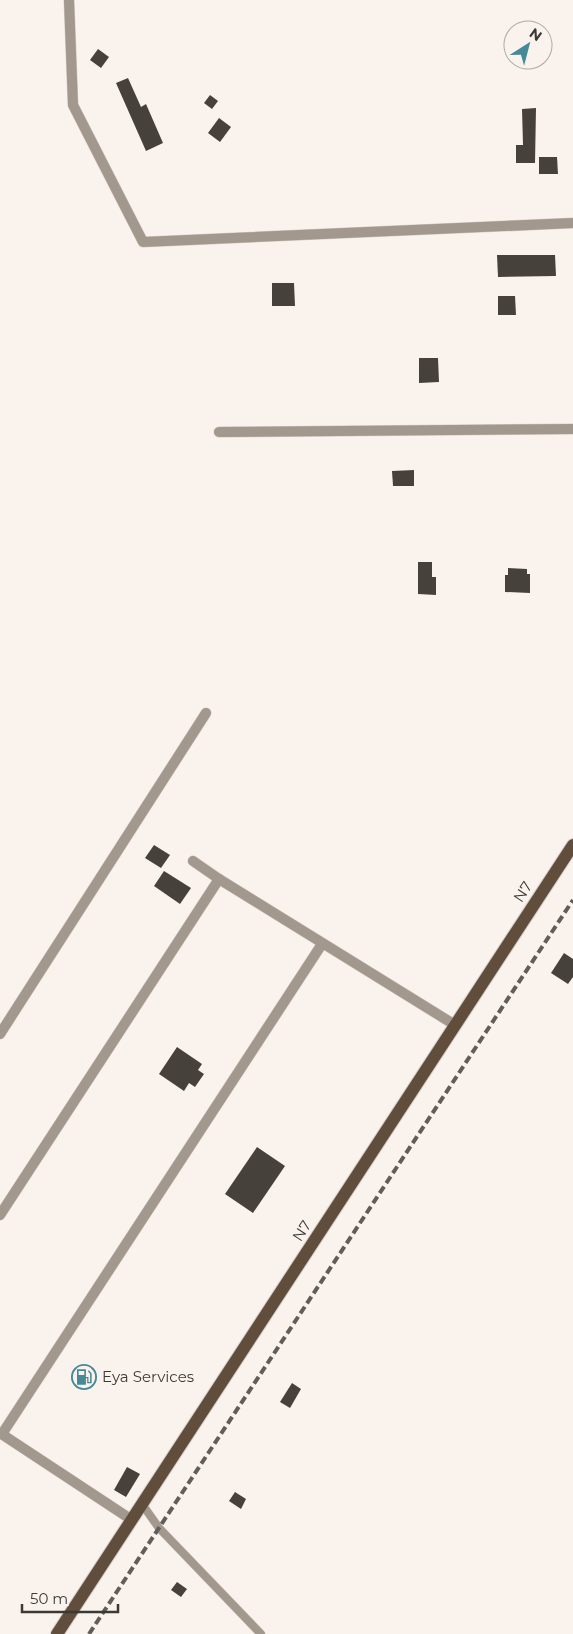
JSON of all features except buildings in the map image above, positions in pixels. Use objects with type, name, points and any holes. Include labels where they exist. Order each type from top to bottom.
[{"type":"main road","name":"N7","points":[[57,1634],[573,845]]},
{"type":"street","points":[[69,0],[73,105],[144,242],[573,223]]},
{"type":"street","points":[[219,432],[573,429]]},
{"type":"street","points":[[0,1034],[206,713]]},
{"type":"street","points":[[193,861],[322,944],[455,1025]]},
{"type":"street","points":[[0,1215],[219,879]]},
{"type":"street","points":[[132,1520],[1,1434],[322,944]]},
{"type":"lane","points":[[142,1504],[159,1528],[261,1634]]},
{"type":"railway","points":[[89,1634],[573,900]]},
{"type":"place","name":"Eya Services","points":[[84,1377]]}]
